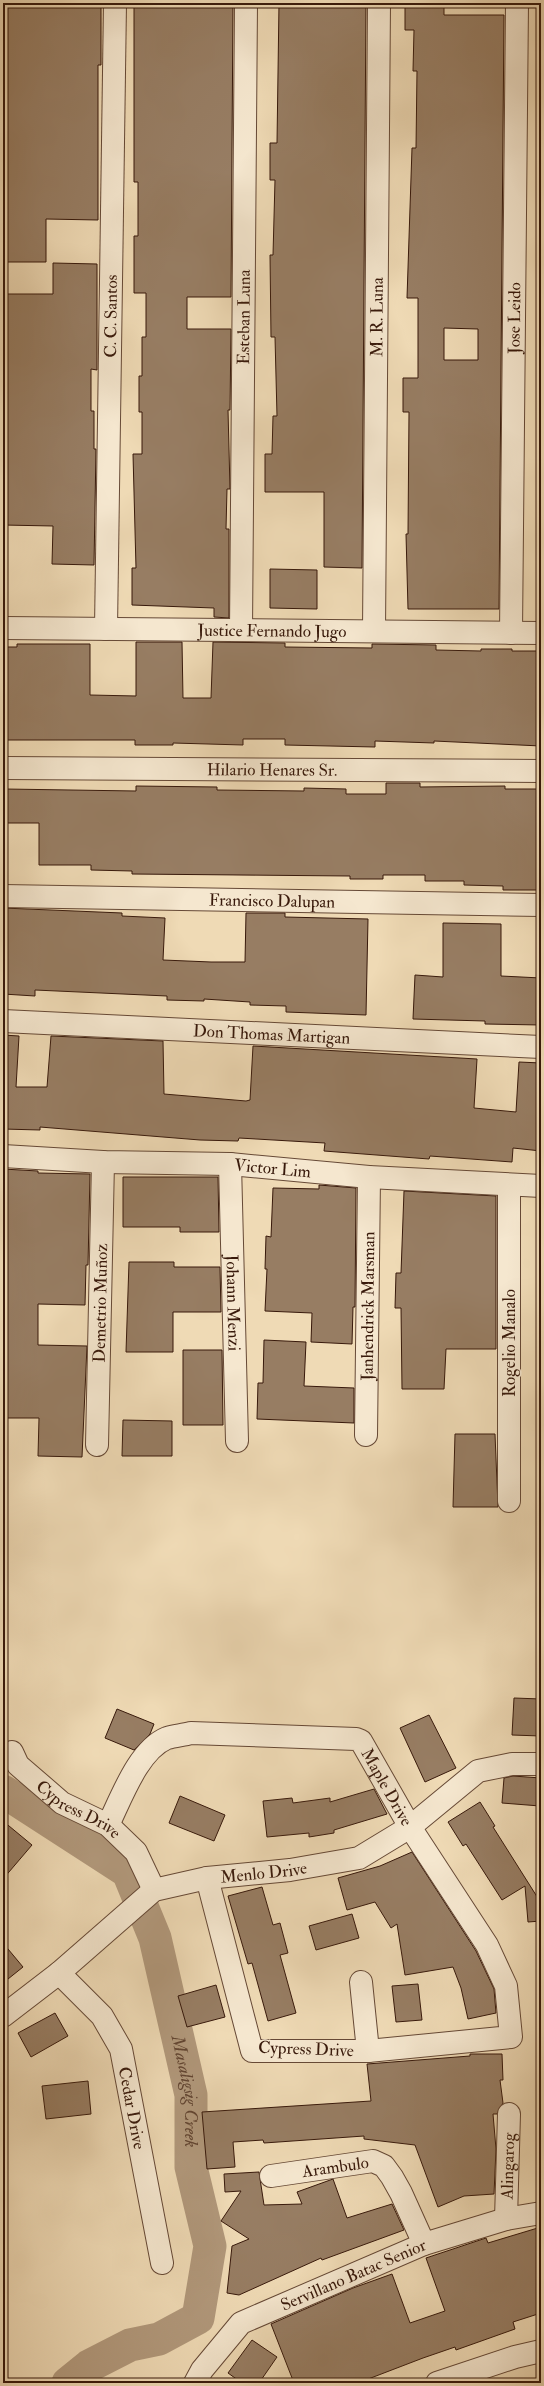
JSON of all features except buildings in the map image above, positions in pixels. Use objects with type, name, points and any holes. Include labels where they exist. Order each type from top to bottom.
[{"type":"street","name":"C. C. Santos","points":[[106,629],[115,3]]},
{"type":"street","name":"Esteban Luna","points":[[241,630],[246,3]]},
{"type":"street","name":"M. R. Luna","points":[[374,631],[379,3]]},
{"type":"street","name":"Jose Leido","points":[[512,633],[517,3]]},
{"type":"street","name":"Justice Fernando Jugo","points":[[3,628],[541,633]]},
{"type":"street","name":"Hilario Henares Sr.","points":[[3,768],[541,771]]},
{"type":"street","name":"Francisco Dalupan","points":[[3,896],[541,904]]},
{"type":"street","name":"Don Thomas Martigan","points":[[3,1021],[541,1047]]},
{"type":"street","name":"Victor Lim","points":[[3,1156],[103,1162],[230,1164],[369,1177],[541,1186]]},
{"type":"street","name":"Demetrio Muñoz","points":[[97,1445],[103,1162]]},
{"type":"street","name":"Johann Menzi","points":[[230,1164],[237,1441]]},
{"type":"street","name":"Janhendrick Marsman","points":[[366,1435],[369,1177]]},
{"type":"street","name":"Rogelio Manalo","points":[[509,1185],[509,1501]]},
{"type":"street","name":"Maple Drive","points":[[108,1825],[137,1766],[149,1752],[166,1739],[191,1733],[356,1739],[361,1741],[410,1827],[487,1945],[506,1986],[511,2037]]},
{"type":"street","name":"Cypress Drive","points":[[12,1752],[18,1765],[62,1803],[108,1825],[136,1852],[149,1895]]},
{"type":"street","name":"Menlo Drive","points":[[3,2016],[59,1973],[120,1922],[149,1895],[207,1878],[290,1870],[359,1858],[410,1827],[478,1771],[512,1764],[541,1764]]},
{"type":"street","name":"Cypress Drive","points":[[207,1878],[252,2051],[368,2051],[511,2037]]},
{"type":"street","name":"Cedar Drive","points":[[59,1973],[102,2016],[121,2049],[162,2263]]},
{"type":"street","points":[[361,1982],[368,2051]]},
{"type":"street","name":"Alingarog","points":[[506,2219],[509,2114]]},
{"type":"street","name":"Arambulo","points":[[271,2176],[373,2161],[384,2166],[401,2193],[424,2244]]},
{"type":"street","name":"Servillano Batac Senior","points":[[195,2383],[202,2370],[242,2323],[424,2244],[506,2219],[541,2213]]},
{"type":"street","points":[[450,2381],[515,2357],[541,2351]]},
{"type":"waterway","name":"Masaligsig Creek","points":[[3,1791],[128,1872],[155,1938],[191,2095],[191,2167],[210,2246],[198,2318],[159,2339],[130,2345],[89,2366],[68,2383]]}]
